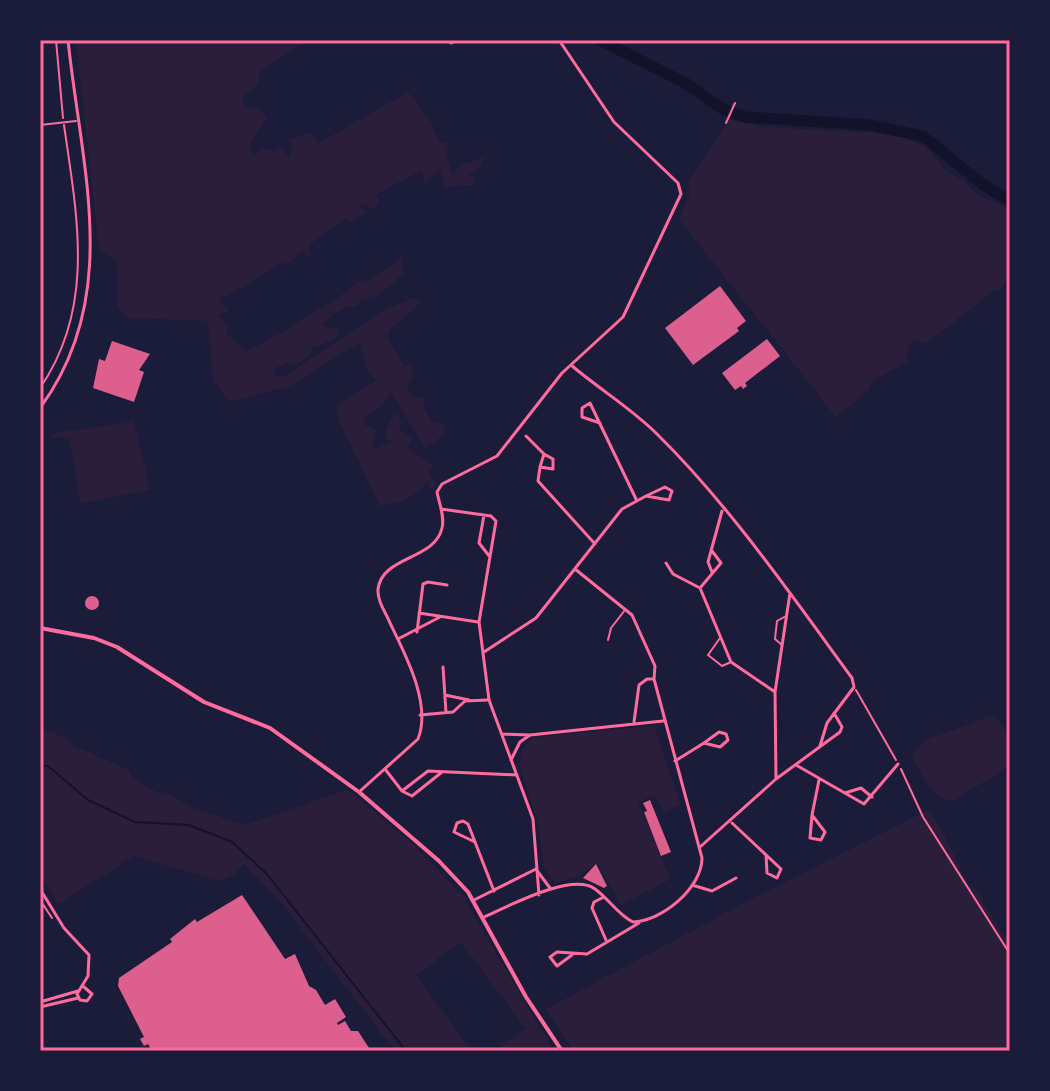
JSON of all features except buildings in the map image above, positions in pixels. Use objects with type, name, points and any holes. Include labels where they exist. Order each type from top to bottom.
[{"type":"street","points":[[40,408],[69,362],[90,292],[91,241],[68,40]]},
{"type":"street","points":[[451,43],[456,40]]},
{"type":"street","points":[[359,792],[418,739],[420,715],[415,678],[379,597],[379,585],[389,570],[434,543],[443,524],[440,486],[493,460],[571,365],[607,333],[632,304],[679,203],[681,190],[614,122],[559,40]]},
{"type":"street","points":[[571,365],[656,433],[790,593],[852,678],[854,687],[834,713],[820,746]]},
{"type":"street","points":[[600,423],[582,417],[582,408],[590,403],[600,423],[636,499]]},
{"type":"street","points":[[526,436],[555,464],[548,470],[540,467]]},
{"type":"street","points":[[544,454],[538,481],[595,544]]},
{"type":"street","points":[[484,652],[536,618],[622,509],[636,499],[665,487],[672,493],[665,501],[646,496]]},
{"type":"street","points":[[441,509],[484,515],[496,521],[479,622],[489,700],[533,819],[539,864],[536,869],[474,900]]},
{"type":"street","points":[[712,572],[708,562],[722,510]]},
{"type":"street","points":[[484,515],[479,543],[490,557]]},
{"type":"street","points":[[700,588],[721,563],[712,551]]},
{"type":"street","points":[[666,563],[673,574],[700,588],[731,662],[775,692]]},
{"type":"street","points":[[572,955],[557,966],[550,957],[557,952],[587,954],[680,901],[702,867],[700,847],[663,721],[654,679],[655,666],[637,621],[575,569]]},
{"type":"street","points":[[417,632],[423,584],[447,585]]},
{"type":"street","points":[[776,779],[775,692],[790,593]]},
{"type":"street","points":[[419,613],[479,622]]},
{"type":"street","points":[[398,639],[444,616]]},
{"type":"street","points":[[40,628],[105,641],[204,702],[270,728],[359,792],[450,871],[474,900],[526,997],[562,1051]]},
{"type":"street","points":[[443,667],[446,713]]},
{"type":"street","points":[[634,722],[639,685],[647,679],[654,679]]},
{"type":"street","points":[[445,695],[489,700]]},
{"type":"street","points":[[420,715],[453,712],[471,700]]},
{"type":"street","points":[[700,847],[776,779],[842,727],[834,713]]},
{"type":"street","points":[[500,733],[530,735],[663,721]]},
{"type":"street","points":[[675,761],[719,732],[726,734],[728,740],[720,747],[704,743]]},
{"type":"street","points":[[511,760],[520,742],[530,735]]},
{"type":"street","points":[[796,765],[864,804],[898,764]]},
{"type":"street","points":[[385,769],[406,796],[412,796],[442,772]]},
{"type":"street","points":[[402,791],[428,771],[517,775]]},
{"type":"street","points":[[812,815],[825,832],[821,840],[810,838],[808,833],[819,780]]},
{"type":"street","points":[[844,794],[861,788],[872,797]]},
{"type":"street","points":[[731,822],[781,869],[777,878],[767,873],[766,855]]},
{"type":"street","points":[[475,842],[457,837],[454,827],[457,823],[468,824],[475,842],[494,891]]},
{"type":"street","points":[[536,869],[550,888]]},
{"type":"street","points":[[536,869],[539,895]]},
{"type":"street","points":[[692,885],[712,891],[736,878]]},
{"type":"street","points":[[484,917],[550,888],[578,882],[593,887],[629,921],[642,921]]},
{"type":"street","points":[[40,889],[64,928],[89,955],[90,969],[84,987],[40,1004]]},
{"type":"street","points":[[604,897],[594,902],[592,908],[606,941]]},
{"type":"street","points":[[40,1004],[78,998],[84,1002],[91,999],[90,990],[84,987]]},
{"type":"street","points":[[78,991],[78,998]]},
{"type":"lane","points":[[40,125],[78,121]]},
{"type":"lane","points":[[608,640],[611,628],[625,609]]},
{"type":"lane","points":[[782,645],[775,639],[777,621],[787,616]]},
{"type":"lane","points":[[720,637],[708,655],[722,666],[731,662]]},
{"type":"path","points":[[40,388],[69,333],[80,271],[56,40]]},
{"type":"path","points":[[726,123],[735,103]]},
{"type":"path","points":[[854,687],[898,764],[923,817],[1010,954]]},
{"type":"shaded area","points":[[76,40],[308,40],[260,71],[258,85],[243,96],[245,109],[259,107],[268,118],[250,144],[253,155],[264,148],[274,151],[279,147],[289,156],[293,148],[289,140],[312,132],[319,143],[408,92],[431,122],[439,141],[446,141],[449,148],[445,152],[453,176],[459,166],[484,157],[480,167],[468,175],[474,178],[473,185],[444,187],[441,168],[424,185],[423,173],[419,171],[376,195],[380,203],[373,210],[365,204],[360,207],[366,213],[351,222],[347,218],[309,245],[310,257],[301,252],[286,265],[282,262],[228,296],[223,296],[219,302],[229,308],[229,311],[217,315],[229,325],[226,332],[245,351],[286,330],[401,258],[404,273],[379,295],[342,309],[325,322],[323,325],[337,329],[338,336],[318,347],[313,346],[309,356],[294,366],[287,363],[273,369],[276,376],[285,376],[387,309],[412,298],[422,301],[389,331],[388,338],[404,366],[411,366],[414,376],[407,386],[411,395],[425,398],[424,407],[432,421],[444,425],[445,430],[434,445],[427,444],[427,451],[391,393],[379,409],[369,413],[364,420],[365,425],[376,430],[372,445],[377,448],[392,441],[386,439],[385,430],[395,414],[399,414],[400,429],[412,439],[407,447],[434,466],[428,473],[437,485],[432,492],[428,483],[402,501],[380,506],[339,422],[336,405],[376,380],[367,370],[360,342],[293,385],[231,402],[213,381],[208,321],[127,318],[117,307],[117,261],[99,250]]},
{"type":"shaded area","points":[[730,119],[764,127],[882,133],[909,139],[927,148],[948,173],[963,180],[977,195],[1010,209],[1010,277],[999,290],[992,292],[931,340],[924,343],[915,340],[907,347],[907,362],[872,381],[870,389],[836,417],[679,219],[689,195],[688,183]]},
{"type":"shaded area","points":[[137,405],[134,422],[150,490],[80,504],[70,437],[51,438],[53,433],[132,422]]},
{"type":"shaded area","points":[[996,716],[1010,738],[1010,766],[954,800],[939,796],[928,784],[911,754],[927,740]]},
{"type":"shaded area","points":[[654,726],[681,805],[664,813],[655,795],[638,802],[671,879],[621,905],[597,863],[578,876],[555,883],[544,868],[538,823],[519,764],[522,750],[534,737]]},
{"type":"shaded area","points":[[40,728],[70,739],[72,745],[131,771],[132,777],[158,793],[164,792],[192,807],[245,825],[347,789],[414,845],[462,895],[554,1051],[494,1051],[525,1028],[461,942],[416,975],[472,1051],[395,1051],[278,899],[244,864],[232,876],[218,881],[134,856],[125,861],[123,859],[120,865],[58,904],[40,875]]},
{"type":"shaded area","points":[[928,810],[944,834],[967,882],[983,896],[982,901],[1009,943],[1010,1051],[573,1051],[546,1009],[748,901]]},
{"type":"waterway","points":[[600,40],[687,84],[724,110],[745,117],[869,125],[923,136],[982,184],[1010,201]]},
{"type":"waterway","points":[[40,765],[48,766],[88,800],[135,822],[189,825],[232,842],[267,874],[406,1051]]}]
